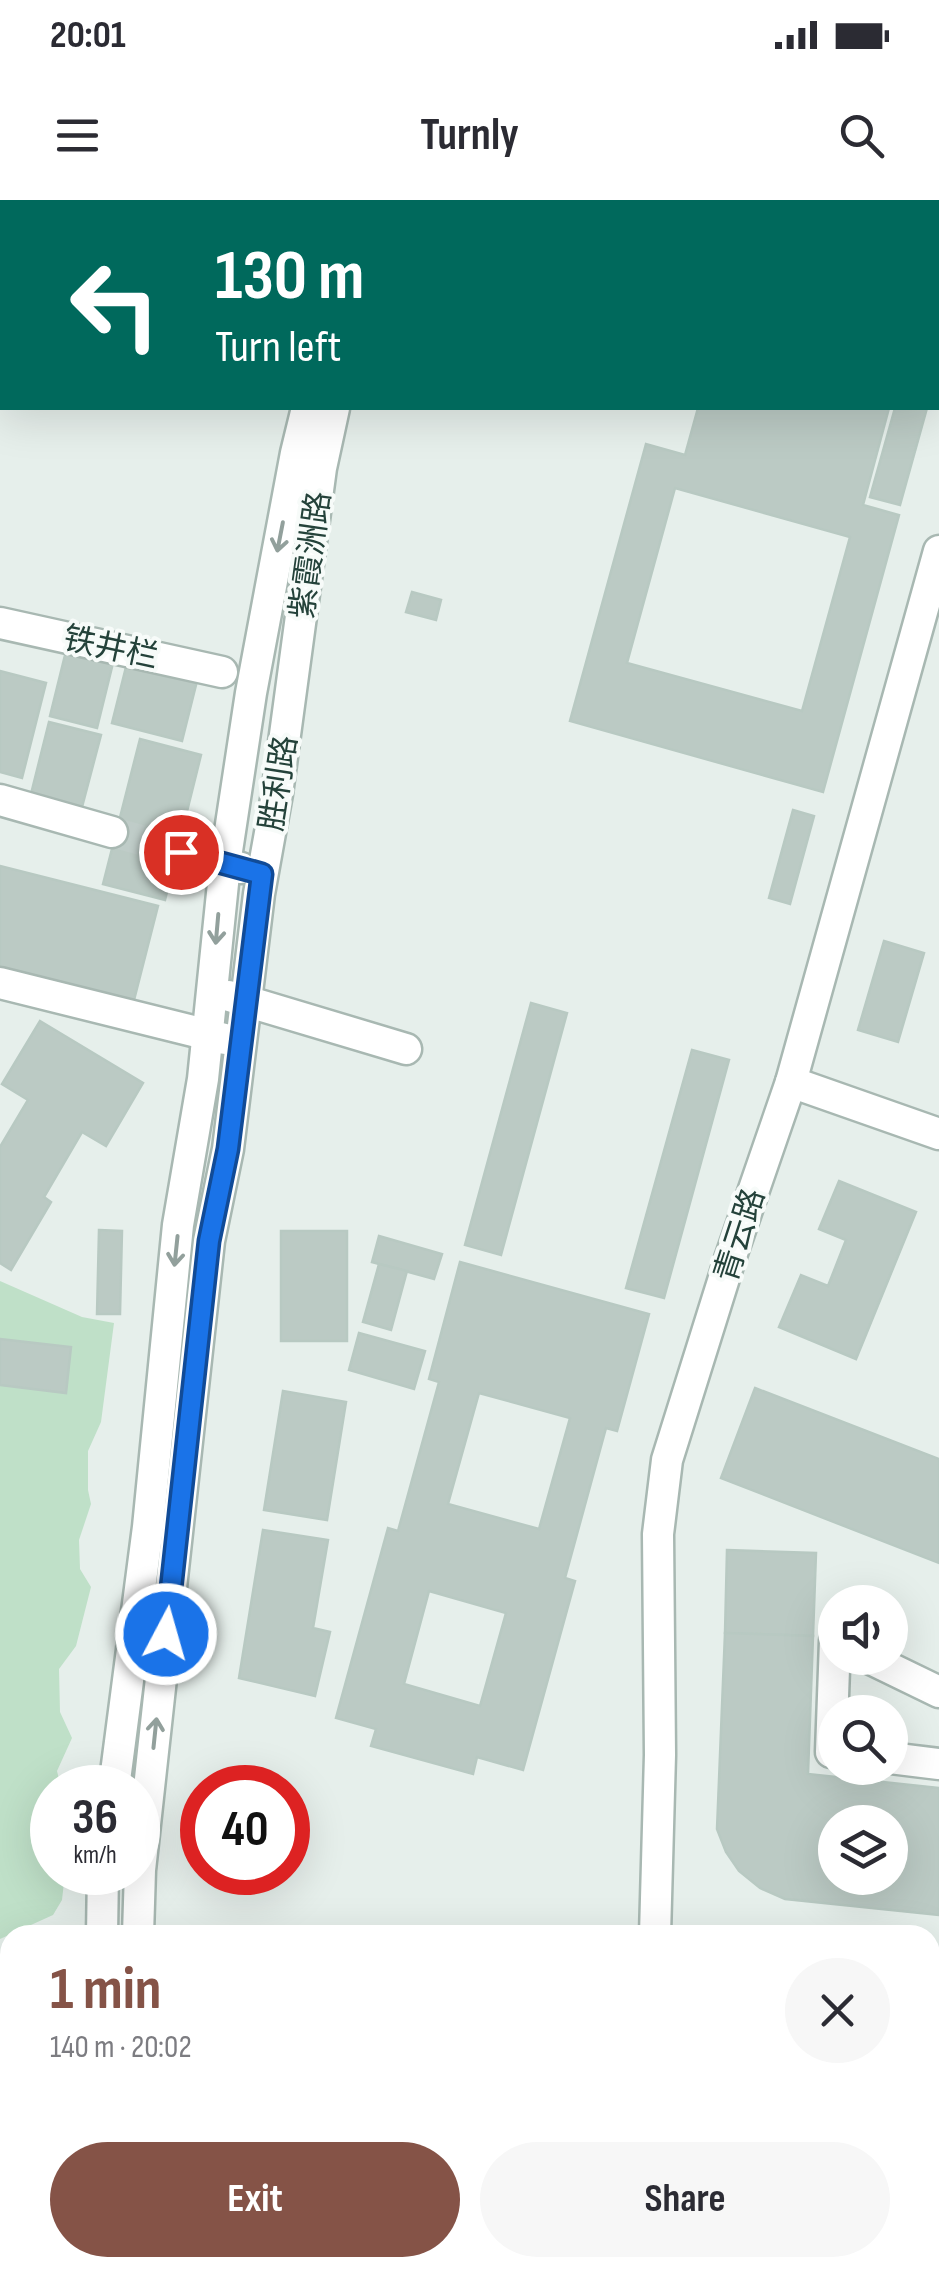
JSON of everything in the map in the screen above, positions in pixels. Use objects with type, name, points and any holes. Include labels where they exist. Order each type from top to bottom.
[{"type":"street","name":"紫霞洲路","points":[[251,694],[307,410]]},
{"type":"street","name":"紫霞洲路","points":[[290,703],[321,468],[334,410]]},
{"type":"street","name":"青云路","points":[[656,1925],[660,1755],[658,1534],[668,1460],[730,1259],[791,1082],[939,551]]},
{"type":"street","name":"铁井栏","points":[[0,623],[222,672]]},
{"type":"street","name":"胜利路","points":[[117,1765],[148,1527],[178,1225],[203,1080],[225,864],[251,694]]},
{"type":"street","name":"胜利路","points":[[138,1925],[140,1870],[209,1241],[228,1149],[262,874],[290,703]]},
{"type":"street","points":[[0,800],[112,832]]},
{"type":"street","points":[[181,852],[262,874]]},
{"type":"street","points":[[0,983],[241,1044]]},
{"type":"street","points":[[212,991],[406,1049]]},
{"type":"street","points":[[791,1082],[939,1134]]},
{"type":"street","points":[[904,1675],[939,1692]]},
{"type":"street","points":[[908,1760],[939,1764]]},
{"type":"street","points":[[102,1925],[103,1895]]},
{"type":"green space","points":[[0,1281],[82,1317],[114,1323],[101,1422],[88,1451],[91,1504],[79,1540],[80,1569],[91,1587],[76,1646],[59,1669],[60,1712],[72,1738],[60,1765],[30,1765],[30,1895],[63,1895],[62,1900],[53,1915],[31,1925],[0,1925]]},
{"type":"building","points":[[697,410],[888,410],[863,505],[899,515],[823,792],[570,721],[646,444],[685,455]],"holes":[[[675,488],[850,537],[802,711],[627,663]]]},
{"type":"building","points":[[894,410],[926,410],[900,505],[870,497]]},
{"type":"building","points":[[412,592],[441,600],[436,620],[406,612]]},
{"type":"building","points":[[67,647],[114,659],[97,728],[50,716]]},
{"type":"building","points":[[127,663],[197,681],[182,741],[112,723]]},
{"type":"building","points":[[0,671],[46,683],[22,778],[0,772]]},
{"type":"building","points":[[49,722],[101,735],[82,807],[31,794]]},
{"type":"building","points":[[140,739],[201,755],[165,900],[103,884]]},
{"type":"building","points":[[793,810],[814,816],[790,904],[769,898]]},
{"type":"building","points":[[0,866],[158,906],[133,1004],[0,970]]},
{"type":"building","points":[[884,941],[924,953],[898,1042],[858,1030]]},
{"type":"building","points":[[531,1003],[567,1013],[501,1255],[465,1245]]},
{"type":"building","points":[[40,1021],[143,1083],[106,1146],[82,1132],[44,1197],[51,1202],[11,1270],[0,1263],[0,1147],[28,1100],[2,1084]]},
{"type":"building","points":[[692,1050],[729,1060],[664,1298],[626,1288]]},
{"type":"building","points":[[839,1181],[916,1212],[856,1359],[779,1327],[801,1275],[828,1286],[846,1240],[819,1229]]},
{"type":"building","points":[[99,1230],[122,1231],[120,1314],[97,1314]]},
{"type":"building","points":[[281,1231],[347,1231],[347,1341],[281,1341]]},
{"type":"building","points":[[379,1236],[442,1254],[434,1279],[372,1262]]},
{"type":"building","points":[[460,1262],[649,1314],[617,1431],[606,1428],[565,1578],[575,1581],[523,1770],[477,1757],[473,1774],[371,1746],[376,1729],[336,1718],[388,1528],[398,1531],[439,1382],[429,1379]],"holes":[[[479,1393],[570,1418],[539,1529],[448,1504]],[[429,1591],[506,1613],[480,1706],[404,1684]]]},
{"type":"building","points":[[379,1264],[407,1271],[391,1330],[363,1322]]},
{"type":"building","points":[[359,1333],[425,1351],[414,1389],[349,1370]]},
{"type":"building","points":[[0,1339],[71,1347],[66,1393],[0,1385]]},
{"type":"building","points":[[755,1388],[939,1459],[939,1563],[721,1478]]},
{"type":"building","points":[[283,1391],[346,1402],[327,1520],[264,1510]]},
{"type":"building","points":[[263,1530],[328,1540],[313,1628],[330,1632],[315,1696],[239,1678]]},
{"type":"building","points":[[727,1550],[816,1553],[813,1636],[725,1633]]},
{"type":"building","points":[[725,1633],[813,1636],[808,1774],[818,1775],[818,1785],[939,1788],[939,1915],[785,1899],[760,1888],[739,1871],[717,1829]]},
{"type":"tunnel","points":[[112,832],[181,851]]},
{"type":"route","points":[[166,1634],[209,1241],[228,1149],[262,874],[181,852]]}]
